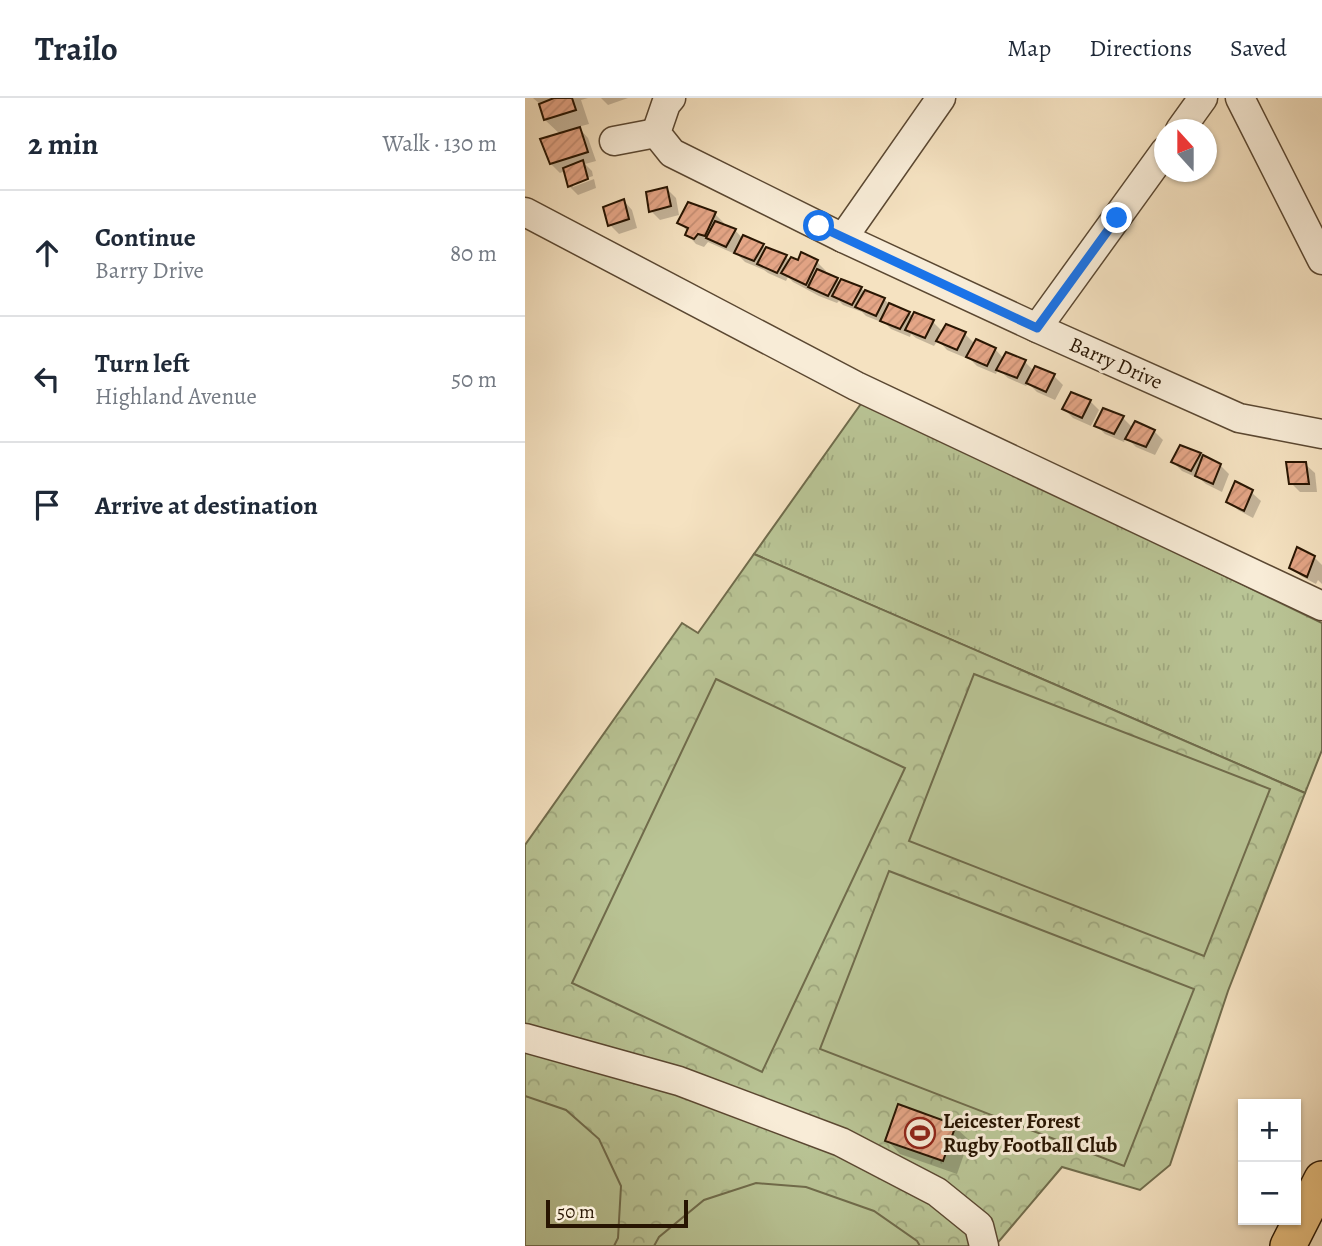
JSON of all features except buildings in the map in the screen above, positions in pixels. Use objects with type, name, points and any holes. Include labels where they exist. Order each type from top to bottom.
[{"type":"main road","points":[[1288,1246],[1322,1179]]},
{"type":"street","points":[[614,141],[656,133],[666,104],[671,98]]},
{"type":"street","points":[[843,238],[941,98]]},
{"type":"street","points":[[1188,119],[1203,98]]},
{"type":"street","points":[[1240,98],[1322,260]]},
{"type":"street","name":"Barry Drive","points":[[656,133],[672,153],[843,238],[1037,328],[1239,418],[1322,434]]},
{"type":"street","points":[[1037,328],[1154,165]]},
{"type":"street","points":[[525,212],[856,386],[1322,606]]},
{"type":"street","points":[[525,1038],[679,1081],[841,1142],[937,1192],[979,1226],[984,1246]]},
{"type":"green space","points":[[863,401],[1322,623],[1322,750],[1305,793],[754,554]]},
{"type":"green space","points":[[754,554],[1305,793],[1228,991],[1170,1165],[1140,1190],[1062,1167],[995,1246],[525,1246],[525,845],[682,623],[698,633]]},
{"type":"green space","points":[[974,674],[1270,789],[1204,956],[909,841]]},
{"type":"green space","points":[[716,679],[905,768],[762,1072],[572,983]]},
{"type":"green space","points":[[889,871],[1194,989],[1124,1166],[820,1049]]},
{"type":"green space","points":[[525,1096],[566,1110],[599,1139],[621,1186],[618,1238],[614,1246],[525,1246]]},
{"type":"green space","points":[[756,1183],[806,1187],[874,1211],[917,1241],[920,1246],[654,1246],[659,1237],[704,1200]]},
{"type":"place","name":"Leicester Forest Rugby Football Club","points":[[920,1133]]},
{"type":"route","points":[[819,226],[1037,328],[1117,218]]}]
